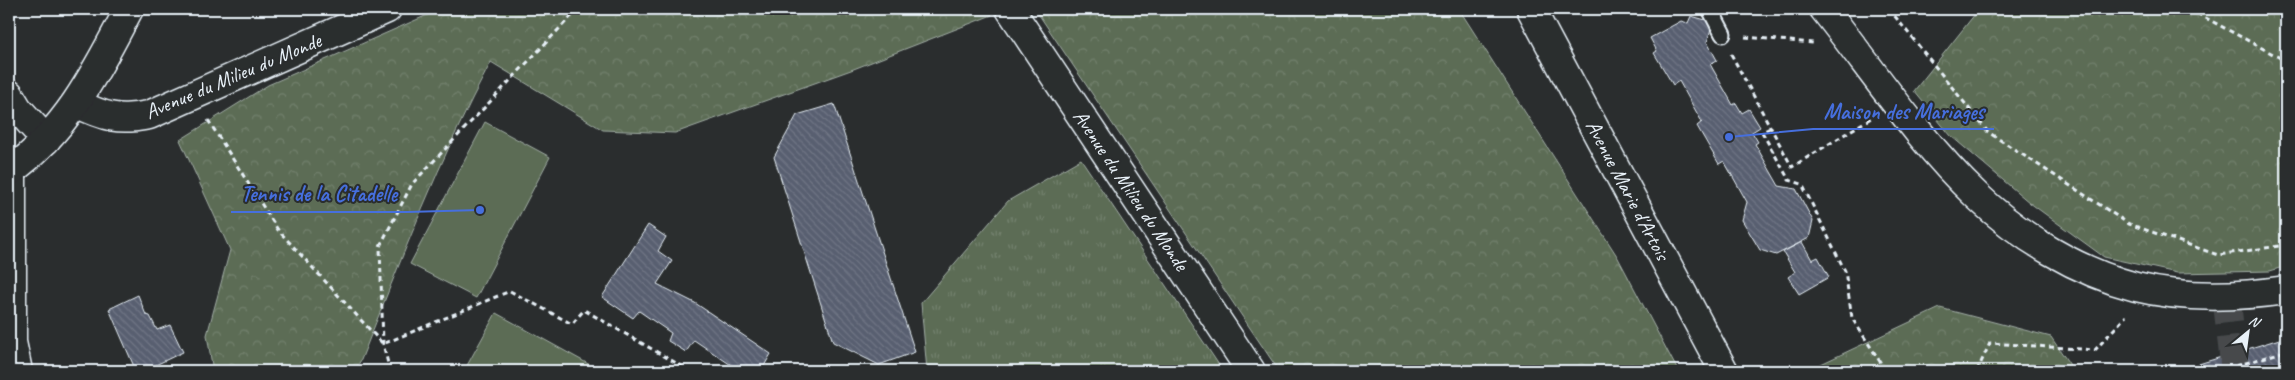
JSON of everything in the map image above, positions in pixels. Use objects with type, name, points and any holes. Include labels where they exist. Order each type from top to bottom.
[{"type":"street","points":[[18,371],[12,342],[10,171],[46,140],[76,103],[129,9]]},
{"type":"street","name":"Avenue du Milieu du Monde","points":[[76,103],[108,117],[123,119],[149,116],[387,9]]},
{"type":"street","name":"Avenue du Milieu du Monde","points":[[1010,9],[1251,371]]},
{"type":"street","name":"Avenue Marie d'Artois","points":[[1530,9],[1724,371]]},
{"type":"street","points":[[1824,9],[1947,164],[1977,196],[2005,220],[2037,242],[2108,278],[2151,290],[2196,295],[2226,295],[2286,290]]},
{"type":"street","points":[[9,94],[18,109],[46,140]]},
{"type":"lane","points":[[1710,9],[1723,34]]},
{"type":"path","points":[[390,371],[383,344],[380,246],[412,184],[578,9]]},
{"type":"path","points":[[1890,9],[1988,132],[2129,224],[2218,255],[2286,245]]},
{"type":"path","points":[[2189,9],[2286,62]]},
{"type":"path","points":[[1850,41],[1807,43],[1723,34],[1738,70],[1792,167],[1897,102]]},
{"type":"path","points":[[194,97],[278,230],[383,344]]},
{"type":"path","points":[[1770,128],[1762,132],[1789,180],[1802,184],[1845,271],[1852,318],[1886,371]]},
{"type":"path","points":[[1977,371],[1990,343],[2095,350],[2151,290]]},
{"type":"path","points":[[383,344],[510,291],[572,324],[584,310],[690,371]]},
{"type":"path","points":[[2219,371],[2231,369],[2286,351]]},
{"type":"green space","points":[[441,9],[986,9],[992,15],[851,70],[675,133],[603,130],[491,62],[438,172],[361,360],[354,371],[213,371],[207,335],[230,250],[180,140],[268,85]]},
{"type":"green space","points":[[1035,9],[1459,9],[1617,256],[1678,371],[1279,371]]},
{"type":"green space","points":[[1979,9],[2286,9],[2286,266],[2270,271],[2177,273],[2104,257],[2030,203],[1951,136],[1914,91]]},
{"type":"green space","points":[[485,122],[550,157],[476,298],[410,264]]},
{"type":"green space","points":[[1081,159],[1223,371],[927,371],[921,303],[1008,201]]},
{"type":"green space","points":[[1940,308],[2051,337],[2074,371],[1806,371]]},
{"type":"green space","points":[[496,313],[601,371],[464,371]]},
{"type":"building","points":[[1691,16],[1713,22],[1707,42],[1717,60],[1710,64],[1733,105],[1736,103],[1742,113],[1749,109],[1760,127],[1752,132],[1758,142],[1755,144],[1779,186],[1796,189],[1813,221],[1809,238],[1776,255],[1760,250],[1742,220],[1747,202],[1724,161],[1719,164],[1697,126],[1702,122],[1679,81],[1673,85],[1654,53],[1657,51],[1650,38],[1681,21],[1688,23]]},
{"type":"building","points":[[834,104],[915,352],[879,365],[833,342],[774,157],[797,115]]},
{"type":"building","points":[[648,225],[666,237],[658,251],[672,261],[657,284],[695,303],[771,354],[761,371],[740,371],[694,340],[686,352],[668,341],[671,333],[639,311],[633,318],[602,297]]},
{"type":"building","points":[[1802,242],[1812,260],[1818,257],[1829,277],[1799,294],[1788,277],[1795,272],[1783,252]]},
{"type":"building","points":[[138,295],[146,315],[150,316],[157,330],[170,325],[183,352],[143,371],[136,371],[109,309]]},
{"type":"building","points":[[2286,337],[2286,371],[2248,371],[2241,351]]},
{"type":"building","points":[[2241,351],[2248,371],[2176,371]]},
{"type":"tunnel","points":[[2226,295],[2235,371]]},
{"type":"place","name":"Maison des Mariages","points":[[1729,137]]},
{"type":"place","name":"Tennis de la Citadelle","points":[[480,210]]}]
